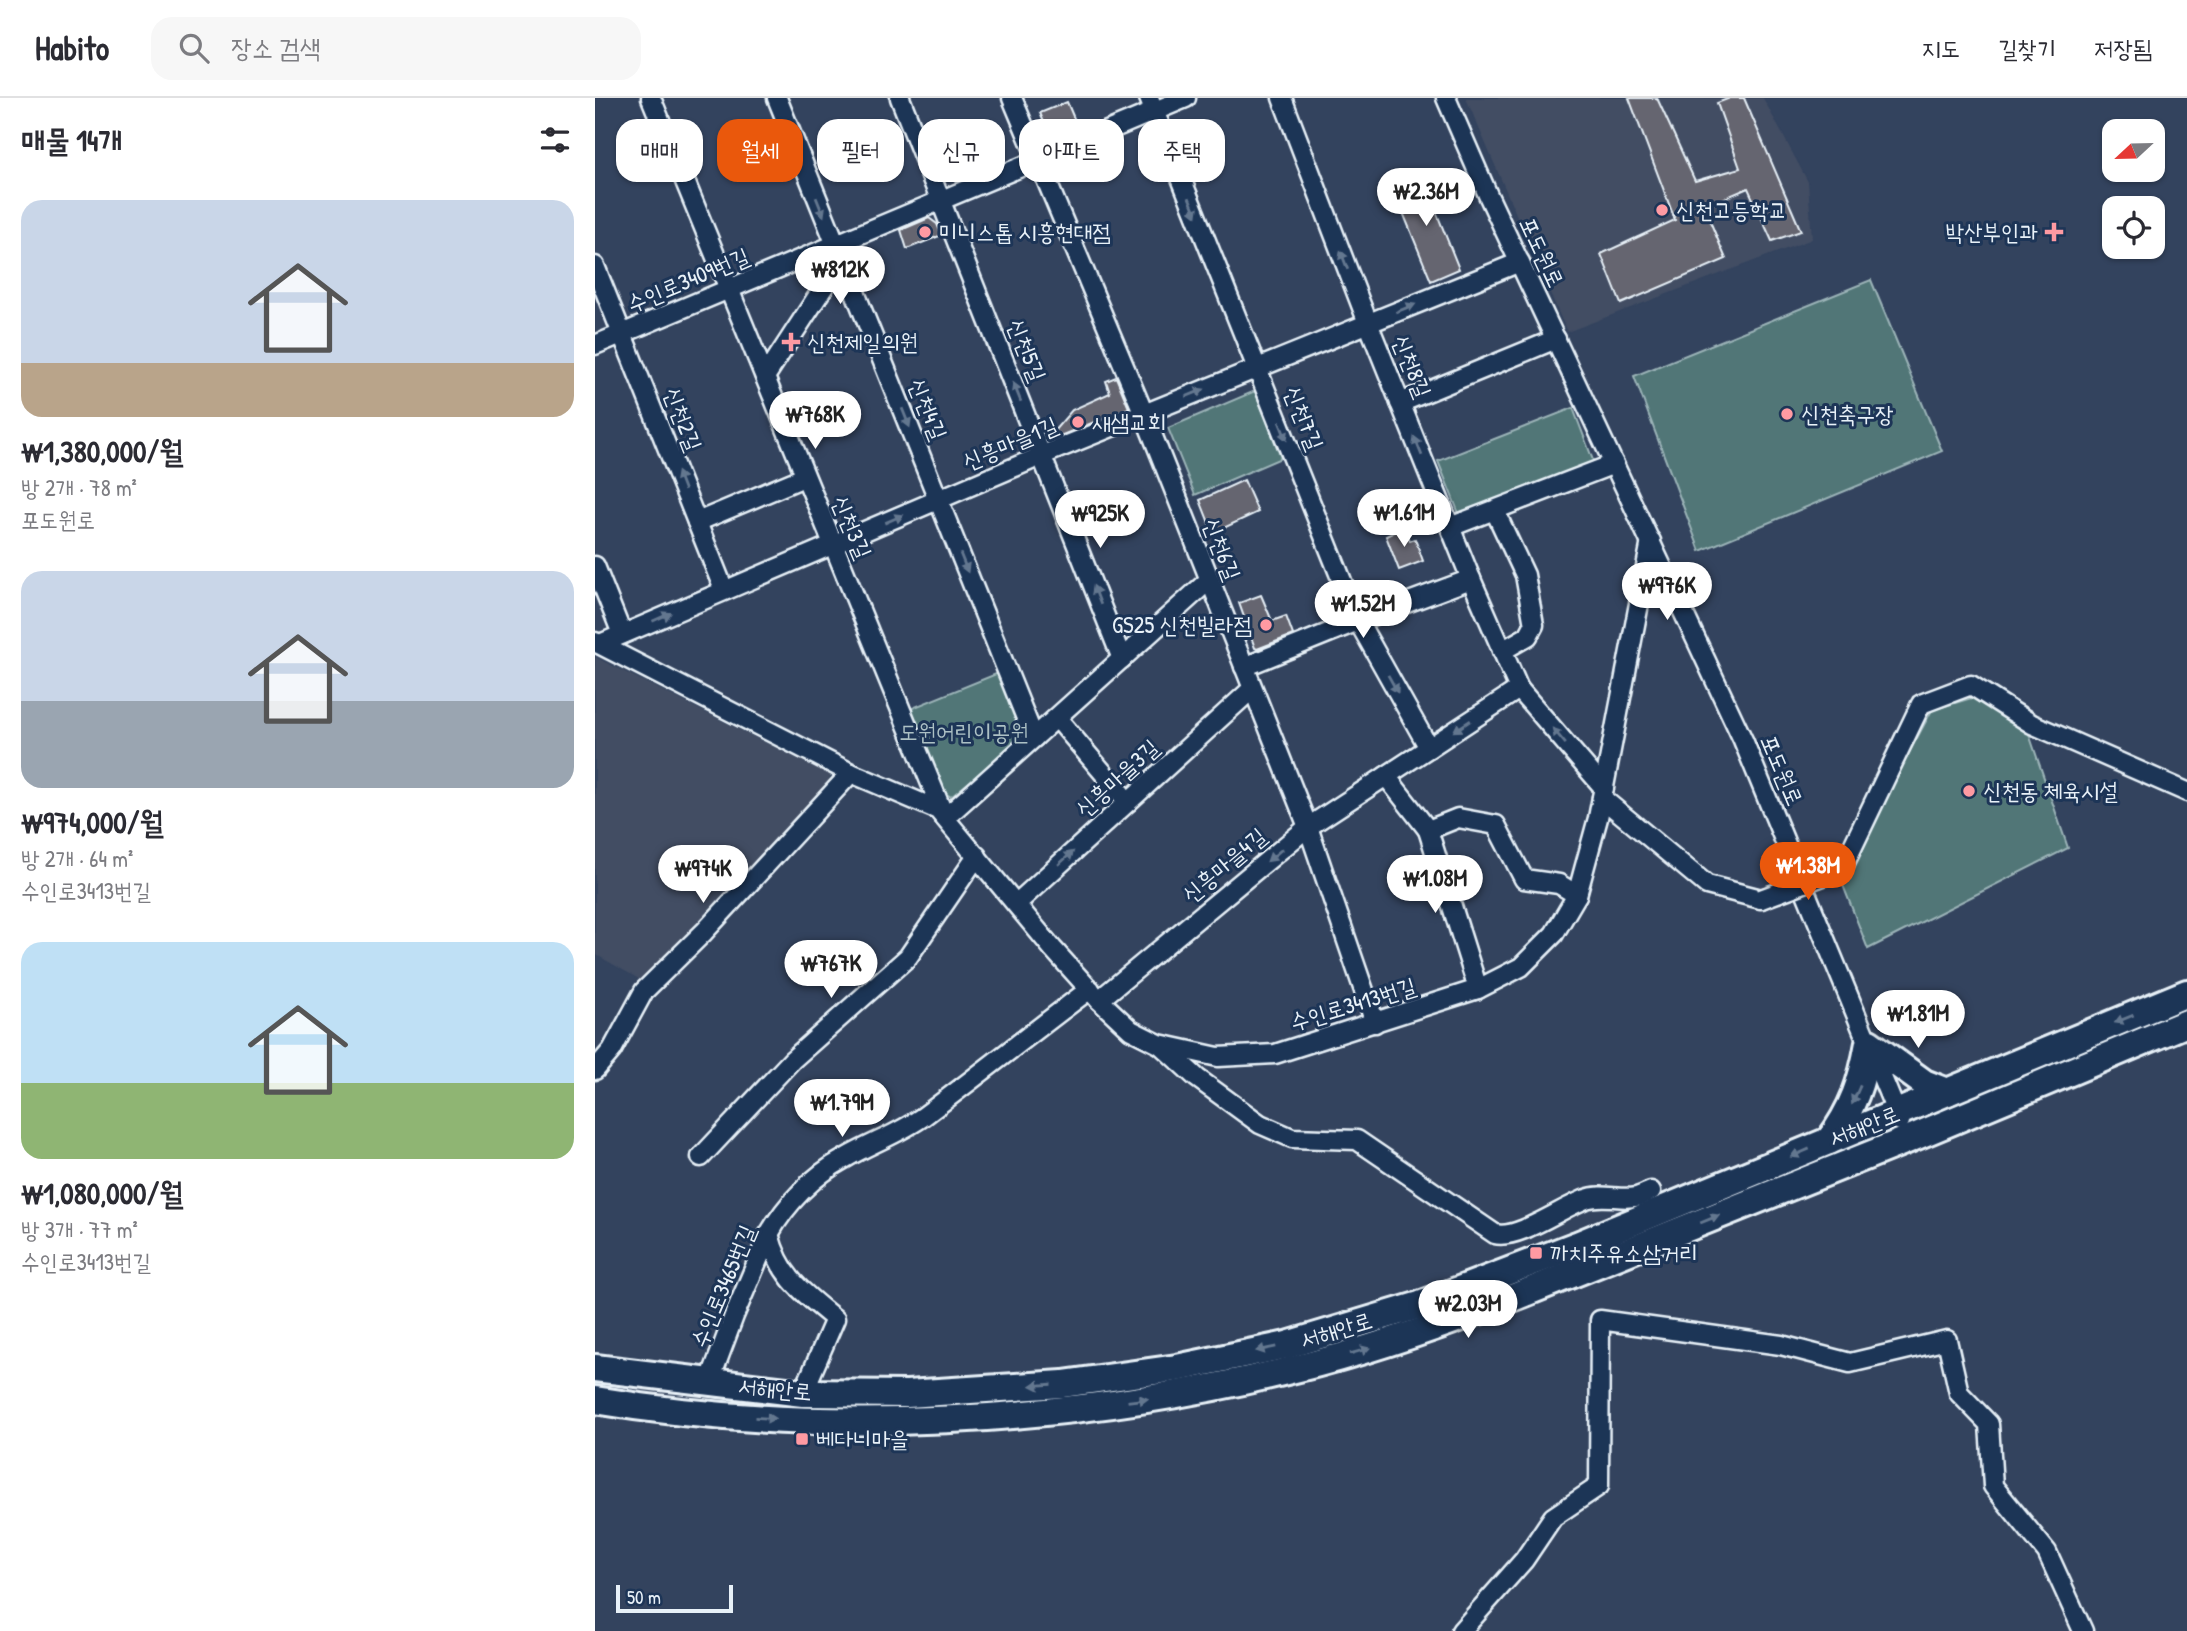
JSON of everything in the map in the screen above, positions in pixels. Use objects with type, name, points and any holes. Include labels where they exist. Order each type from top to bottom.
[{"type":"main road","name":"서해안로","points":[[595,1368],[803,1392],[907,1394],[1063,1384],[1177,1368],[1287,1345],[1420,1305],[1589,1240],[2187,993]]},
{"type":"main road","name":"서해안로","points":[[595,1400],[641,1408],[799,1420],[988,1417],[1162,1397],[1295,1369],[1369,1349],[1486,1308],[1907,1140],[2187,1023]]},
{"type":"main road","points":[[1829,1141],[1845,1120],[1863,1079],[1869,1043],[1924,1083],[1947,1092]]},
{"type":"main road","points":[[595,1362],[626,1372]]},
{"type":"main road","points":[[595,1411],[697,1413]]},
{"type":"street","name":"신천3길","points":[[651,98],[804,477],[946,818]]},
{"type":"street","name":"신천4길","points":[[776,98],[1034,738]]},
{"type":"street","name":"신천5길","points":[[900,98],[1122,659]]},
{"type":"street","name":"신천6길","points":[[1012,98],[1021,119]]},
{"type":"street","name":"수인로3409번길","points":[[1124,119],[1152,105],[1187,98]]},
{"type":"street","name":"신천8길","points":[[1282,98],[1400,403],[1519,689],[1603,793],[1707,885],[1761,900],[1842,869],[1921,704],[1971,685],[2032,724],[2187,792]]},
{"type":"street","name":"포도원로","points":[[1445,98],[1743,740],[1907,1140]]},
{"type":"street","name":"신천7길","points":[[1152,105],[1358,621],[1429,748]]},
{"type":"street","name":"수인로3409번길","points":[[595,345],[730,289],[839,252],[941,201],[1019,169]]},
{"type":"street","name":"신천6길","points":[[1047,182],[1144,414],[1208,582],[1308,827],[1375,1023]]},
{"type":"street","points":[[765,377],[839,252]]},
{"type":"street","name":"신흥마을1길","points":[[597,643],[1042,455],[1520,262]]},
{"type":"street","name":"신천2길","points":[[595,266],[724,590]]},
{"type":"street","points":[[1400,403],[1556,340]]},
{"type":"street","points":[[1450,527],[1614,464]]},
{"type":"street","points":[[697,522],[804,477]]},
{"type":"street","points":[[1495,510],[1525,576],[1534,625],[1528,636],[1502,650]]},
{"type":"street","name":"수인로3413번길","points":[[597,643],[851,773],[938,810],[1094,994],[1131,1030],[1159,1044],[1218,1057],[1275,1054],[1478,989],[1521,967],[1554,934],[1577,895],[1603,793],[1651,541]]},
{"type":"street","points":[[595,566],[622,634]]},
{"type":"street","points":[[1244,667],[1471,579]]},
{"type":"street","points":[[946,818],[1208,582]]},
{"type":"street","name":"신흥마을3길","points":[[1016,904],[1252,689]]},
{"type":"street","name":"신흥마을4길","points":[[1094,994],[1308,827],[1519,689]]},
{"type":"street","points":[[1057,718],[1128,802]]},
{"type":"street","points":[[595,1070],[612,1050],[644,991],[704,932],[851,773]]},
{"type":"street","points":[[1386,776],[1428,830],[1478,989]]},
{"type":"street","points":[[1428,830],[1458,818],[1496,825],[1524,879],[1559,884],[1577,895]]},
{"type":"street","points":[[701,1157],[792,1060],[908,957],[977,856]]},
{"type":"street","name":"수인로3465번길","points":[[709,1383],[769,1234],[776,1221],[801,1193],[822,1173],[844,1158],[889,1138],[922,1117],[1094,994]]},
{"type":"street","points":[[1159,1044],[1259,1124],[1292,1138],[1357,1140],[1503,1237],[1554,1216],[1588,1198],[1637,1197],[1651,1191]]},
{"type":"street","points":[[769,1234],[775,1257],[788,1278],[835,1320],[803,1392]]},
{"type":"street","points":[[1461,1631],[1524,1560],[1553,1517],[1599,1486],[1600,1321],[1781,1345],[1850,1363],[1947,1340],[1959,1393],[1989,1424],[1993,1486],[2047,1552],[2083,1631]]},
{"type":"shaded area","name":"신천고등학교","points":[[1466,98],[1763,98],[1808,182],[1812,239],[1567,332]]},
{"type":"shaded area","points":[[595,657],[830,775],[829,793],[646,983],[595,954]]},
{"type":"green space","name":"신천축구장","points":[[1871,280],[1942,451],[1700,551],[1634,376]]},
{"type":"green space","points":[[1255,391],[1281,458],[1195,495],[1168,428]]},
{"type":"green space","points":[[1573,408],[1594,463],[1460,516],[1438,461]]},
{"type":"green space","name":"도원어린이공원","points":[[1001,672],[1024,723],[1021,739],[951,797],[941,790],[910,709]]},
{"type":"green space","name":"신천동 체육시설","points":[[1978,696],[2017,719],[2029,734],[2068,848],[1868,949],[1841,880],[1932,710]]},
{"type":"building","points":[[1629,98],[1657,98],[1695,181],[1740,168],[1717,103],[1730,98],[1744,98],[1801,231],[1772,241],[1748,188],[1704,207],[1726,259],[1621,304],[1601,254],[1675,220]]},
{"type":"building","points":[[1067,102],[1074,119],[1043,119],[1040,113]]},
{"type":"building","points":[[1422,176],[1459,269],[1431,281],[1393,188]]},
{"type":"building","points":[[929,218],[937,224],[942,235],[907,249],[901,230]]},
{"type":"building","points":[[1116,377],[1129,408],[1055,438],[1053,432],[1072,410],[1110,393],[1106,381]]},
{"type":"building","points":[[1244,480],[1258,512],[1213,533],[1200,500]]},
{"type":"building","points":[[1405,527],[1410,541],[1415,539],[1423,561],[1399,570],[1386,536]]},
{"type":"building","points":[[1261,595],[1272,621],[1286,616],[1293,635],[1257,649],[1239,603]]},
{"type":"place","name":"신천고등학교","points":[[1662,210]]},
{"type":"place","name":"미니스톱 시흥현대점","points":[[925,232]]},
{"type":"place","name":"박산부인과","points":[[2054,232]]},
{"type":"place","name":"신천제일의원","points":[[791,342]]},
{"type":"place","name":"신천축구장","points":[[1787,414]]},
{"type":"place","name":"새샘교회","points":[[1078,422]]},
{"type":"place","name":"GS25 신천빌라점","points":[[1266,625]]},
{"type":"place","name":"신천동 체육시설","points":[[1969,791]]},
{"type":"place","name":"까치주유소삼거리","points":[[1536,1253]]},
{"type":"place","name":"베다니마을","points":[[802,1439]]}]
